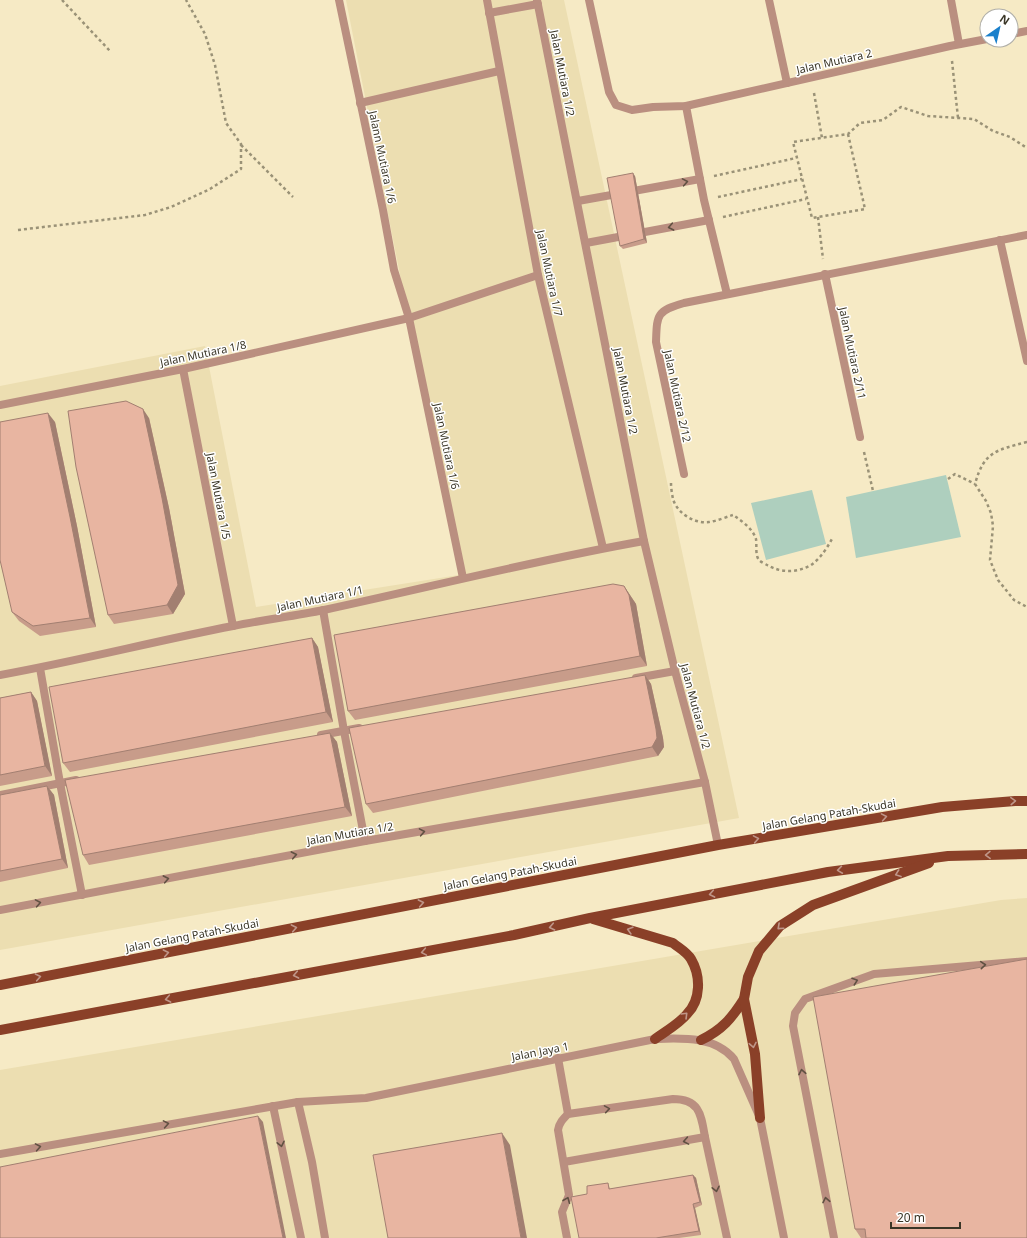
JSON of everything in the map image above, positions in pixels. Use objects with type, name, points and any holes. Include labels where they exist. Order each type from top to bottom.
[{"type":"main road","name":"Jalan Gelang Patah-Skudai","points":[[0,985],[718,845],[942,807],[1027,801]]},
{"type":"main road","points":[[0,1030],[514,935],[590,918],[828,872],[948,856],[1027,854]]},
{"type":"main road","points":[[760,1118],[755,1054],[744,999],[748,977],[759,951],[780,926],[813,905],[948,856]]},
{"type":"main road","points":[[590,918],[673,943],[684,950],[691,958],[697,972],[698,990],[694,1004],[687,1015],[656,1039]]},
{"type":"main road","points":[[701,1040],[712,1035],[721,1028],[734,1015],[744,999]]},
{"type":"street","name":"Jalann Mutiara 1/6","points":[[339,0],[394,270],[409,318]]},
{"type":"street","name":"Jalan Mutiara 1/7","points":[[487,0],[538,275],[603,548]]},
{"type":"street","name":"Jalan Mutiara 2","points":[[589,0],[609,92],[616,105],[632,110],[653,107],[686,106],[810,77],[979,40]]},
{"type":"street","points":[[769,0],[787,83]]},
{"type":"street","points":[[951,0],[959,44]]},
{"type":"street","points":[[489,13],[538,2]]},
{"type":"street","name":"Jalan Mutiara 1/2","points":[[538,2],[644,541],[675,671],[705,782],[718,845]]},
{"type":"street","points":[[360,103],[499,71]]},
{"type":"street","points":[[686,106],[704,200],[727,294],[1027,234]]},
{"type":"street","points":[[578,201],[700,179]]},
{"type":"street","points":[[586,243],[709,220]]},
{"type":"street","points":[[1000,240],[1027,362]]},
{"type":"street","name":"Jalan Mutiara 2/11","points":[[825,274],[860,437]]},
{"type":"street","name":"Jalan Mutiara 1/8","points":[[0,405],[183,369],[409,318],[538,275]]},
{"type":"street","name":"Jalan Mutiara 2/12","points":[[684,474],[656,342],[657,322],[661,314],[667,308],[727,294]]},
{"type":"street","name":"Jalan Mutiara 1/6","points":[[409,318],[463,578]]},
{"type":"street","name":"Jalan Mutiara 1/5","points":[[183,369],[233,626]]},
{"type":"street","name":"Jalan Mutiara 1/1","points":[[0,675],[40,668],[233,626],[323,610],[463,578],[603,548],[644,541]]},
{"type":"street","points":[[323,610],[365,842]]},
{"type":"street","points":[[40,668],[60,784],[82,895]]},
{"type":"street","points":[[629,679],[675,671]]},
{"type":"street","points":[[313,736],[367,726]]},
{"type":"street","points":[[0,795],[83,779]]},
{"type":"street","name":"Jalan Mutiara 1/2","points":[[0,910],[365,842],[705,782]]},
{"type":"street","points":[[834,1238],[794,1026],[795,1013],[805,999],[874,974],[1027,961]]},
{"type":"street","name":"Jalan Jaya 1","points":[[0,1154],[298,1102],[366,1098],[656,1039],[678,1038],[701,1040],[715,1044],[728,1052],[734,1059],[760,1118],[784,1238]]},
{"type":"street","points":[[558,1058],[568,1114]]},
{"type":"street","points":[[567,1238],[562,1212],[569,1195],[558,1130],[561,1121],[568,1114],[682,1099],[692,1103],[698,1109],[702,1117],[727,1238]]},
{"type":"street","points":[[298,1102],[312,1162],[325,1238]]},
{"type":"street","points":[[273,1106],[301,1238]]},
{"type":"street","points":[[564,1162],[705,1137]]},
{"type":"path","points":[[62,0],[110,51]]},
{"type":"path","points":[[186,0],[205,34],[215,65],[226,123],[241,144],[293,197]]},
{"type":"path","points":[[950,46],[958,118]]},
{"type":"path","points":[[810,77],[822,138]]},
{"type":"path","points":[[848,134],[865,209],[812,218],[793,142],[848,134],[860,123],[882,120],[901,107],[928,116],[974,119],[993,131],[1010,137],[1027,148]]},
{"type":"path","points":[[18,230],[145,215],[171,207],[210,189],[241,169],[241,144]]},
{"type":"path","points":[[700,179],[796,158]]},
{"type":"path","points":[[704,200],[802,179]]},
{"type":"path","points":[[709,220],[807,198]]},
{"type":"path","points":[[818,216],[825,274]]},
{"type":"path","points":[[860,437],[873,491]]},
{"type":"path","points":[[975,484],[979,470],[986,459],[998,450],[1027,442]]},
{"type":"path","points":[[684,474],[670,477],[673,499],[683,514],[697,521],[710,522],[733,515],[744,522],[756,538],[759,560],[772,568],[783,572],[793,571],[811,565],[826,549],[832,539]]},
{"type":"path","points":[[948,479],[955,474],[975,484],[986,501],[991,513],[993,526],[990,560],[998,580],[1014,600],[1027,607]]},
{"type":"shaded area","points":[[346,0],[564,0],[739,818],[0,950],[0,386],[205,346],[256,607],[459,575]]},
{"type":"shaded area","points":[[1027,898],[1027,1238],[0,1238],[0,1070],[1001,900]]},
{"type":"green space","points":[[946,475],[961,537],[856,558],[846,497]]},
{"type":"green space","points":[[812,490],[826,544],[766,560],[751,503]]},
{"type":"building","points":[[633,173],[644,239],[620,246],[607,178]]},
{"type":"building","points":[[126,401],[143,409],[162,498],[178,585],[167,605],[108,615],[76,467],[68,411]]},
{"type":"building","points":[[48,413],[90,618],[33,626],[12,612],[0,560],[0,422]]},
{"type":"building","points":[[613,584],[624,586],[629,595],[640,656],[348,711],[334,635]]},
{"type":"building","points":[[312,638],[326,712],[63,763],[49,687]]},
{"type":"building","points":[[645,675],[657,738],[652,747],[366,804],[349,728]]},
{"type":"building","points":[[31,692],[45,766],[0,775],[0,698]]},
{"type":"building","points":[[330,733],[345,807],[83,855],[65,780]]},
{"type":"building","points":[[47,786],[62,859],[0,871],[0,795]]},
{"type":"building","points":[[1027,959],[1027,1238],[866,1238],[865,1229],[855,1229],[813,997]]},
{"type":"building","points":[[258,1116],[283,1238],[0,1238],[0,1167]]},
{"type":"building","points":[[502,1133],[521,1238],[388,1238],[373,1155]]},
{"type":"building","points":[[693,1175],[700,1202],[693,1204],[699,1231],[656,1238],[579,1238],[571,1197],[587,1194],[587,1186],[608,1183],[609,1189]]}]
